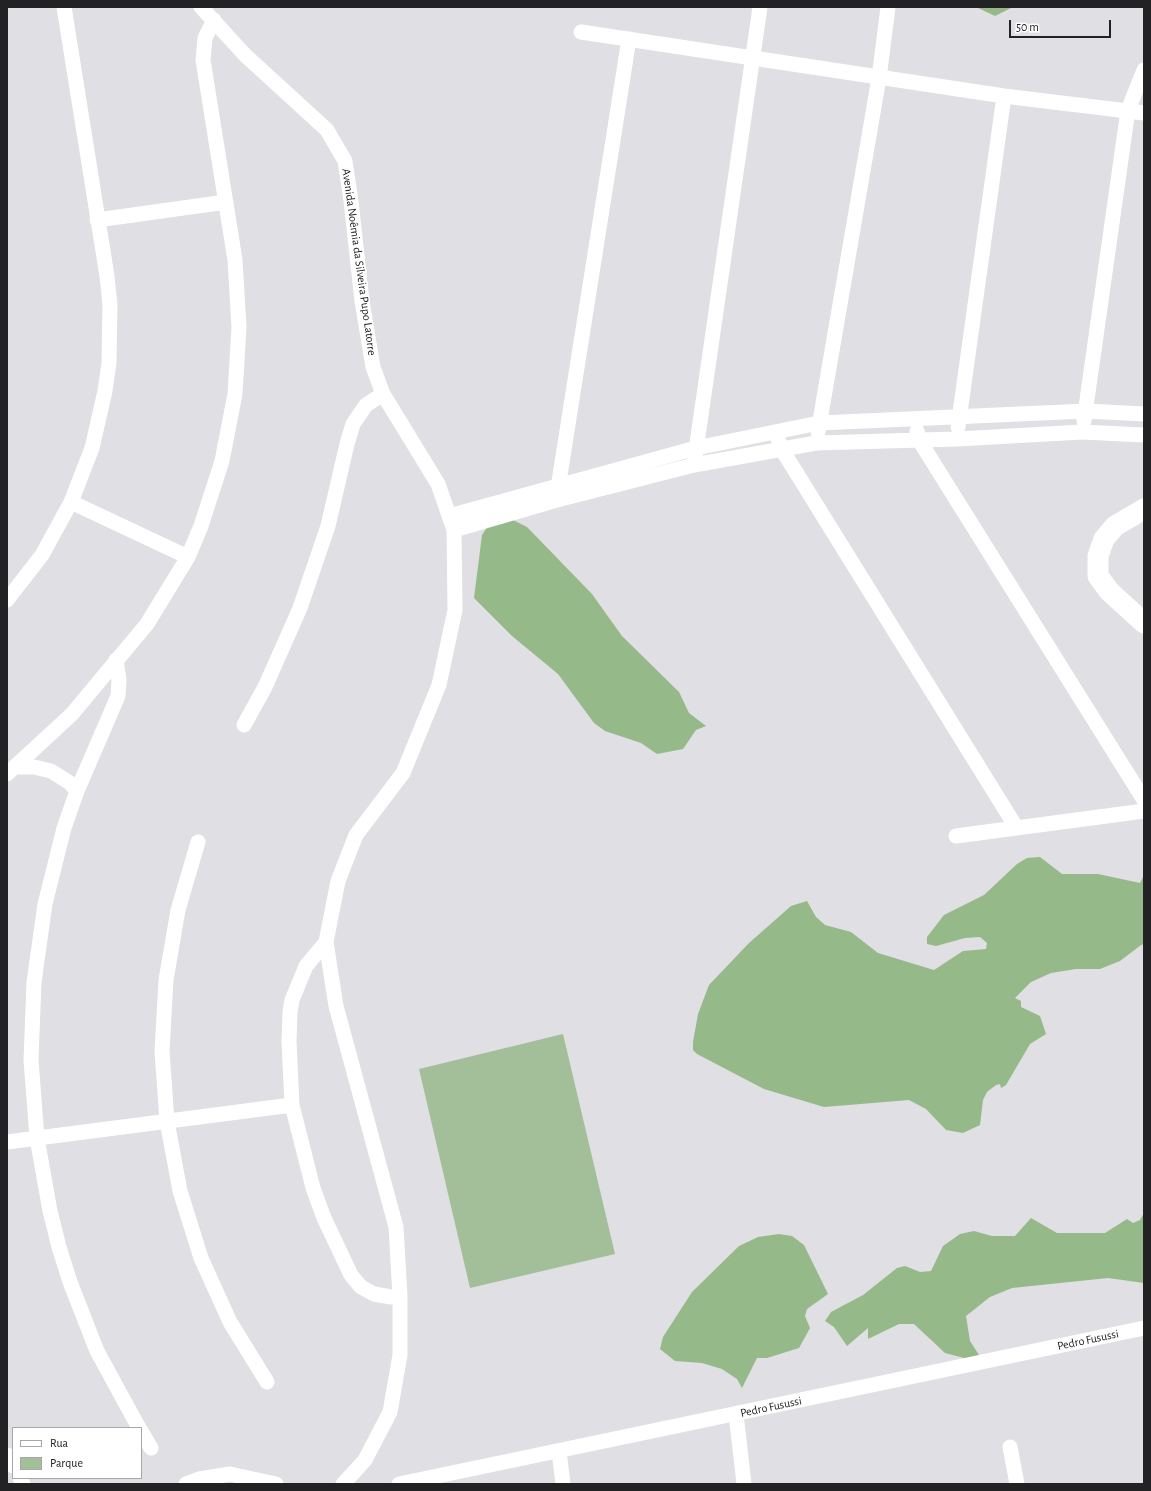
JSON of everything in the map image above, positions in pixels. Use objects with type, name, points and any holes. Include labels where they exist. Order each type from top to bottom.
[{"type":"street","points":[[7,600],[42,555],[71,502],[96,434],[105,391],[108,363],[110,305],[104,255],[97,220],[64,7]]},
{"type":"street","name":"Avenida Noêmia da Silveira Pupo Latorre","points":[[201,7],[245,55],[327,130],[345,161],[362,301],[373,367],[383,394],[438,484],[451,523],[455,610],[439,685],[403,773],[356,835],[338,880],[326,942]]},
{"type":"street","points":[[694,465],[760,7]]},
{"type":"street","points":[[816,443],[879,78],[888,7]]},
{"type":"street","points":[[11,770],[72,714],[147,624],[188,557],[217,481],[230,428],[235,394],[238,360],[238,294],[236,260],[203,60],[205,38],[214,20]]},
{"type":"street","points":[[581,32],[629,38],[879,78],[1004,96],[1144,113]]},
{"type":"street","points":[[557,492],[629,38]]},
{"type":"street","points":[[1082,432],[1128,110],[1144,70]]},
{"type":"street","points":[[956,439],[1004,96]]},
{"type":"street","points":[[97,220],[226,202]]},
{"type":"street","points":[[244,725],[268,681],[300,608],[328,526],[347,444],[354,424],[366,405],[383,394]]},
{"type":"street","points":[[451,523],[557,492],[696,448],[819,423],[1086,411],[1144,414]]},
{"type":"street","points":[[914,419],[919,440],[1144,800]]},
{"type":"street","points":[[776,432],[781,448],[1016,827]]},
{"type":"street","points":[[557,492],[781,448],[816,443],[956,439],[1082,432],[1144,435]]},
{"type":"street","points":[[71,502],[188,557]]},
{"type":"street","points":[[1144,509],[1115,526],[1104,539],[1098,556],[1098,576],[1109,591],[1144,623]]},
{"type":"street","points":[[116,660],[119,680],[118,696],[77,791],[52,874],[44,912],[35,974],[31,1060],[37,1138],[50,1211],[70,1282],[97,1351],[138,1427]]},
{"type":"street","points":[[11,770],[34,767],[51,771],[70,783],[77,791]]},
{"type":"street","points":[[956,836],[1144,811]]},
{"type":"street","points":[[198,842],[178,910],[166,980],[162,1051],[167,1122],[180,1190],[201,1258],[230,1322],[267,1382]]},
{"type":"street","points":[[326,942],[306,966],[292,1000],[289,1042],[292,1105],[313,1188],[324,1218],[351,1275],[361,1287],[374,1294],[387,1297],[400,1296]]},
{"type":"street","points":[[326,942],[336,1006],[396,1227],[400,1296],[400,1355],[390,1412],[364,1460],[343,1484]]},
{"type":"street","points":[[7,1142],[292,1105]]},
{"type":"street","name":"Pedro Fusussi","points":[[399,1484],[1144,1328]]},
{"type":"street","points":[[736,1414],[744,1484]]},
{"type":"street","points":[[142,1433],[152,1448]]},
{"type":"street","points":[[1010,1447],[1017,1484]]},
{"type":"street","points":[[559,1451],[563,1484]]},
{"type":"street","points":[[7,1455],[12,1464]]},
{"type":"street","points":[[186,1484],[199,1479],[230,1474],[276,1484]]},
{"type":"green space","points":[[976,7],[1013,7],[995,16]]},
{"type":"green space","points":[[497,512],[527,527],[592,594],[622,636],[679,692],[689,713],[706,726],[696,730],[683,749],[657,754],[641,743],[605,731],[594,723],[558,674],[512,636],[474,598],[482,535]]},
{"type":"green space","points":[[1040,857],[1062,874],[1098,874],[1140,883],[1144,875],[1144,944],[1120,961],[1100,969],[1076,969],[1051,973],[1031,982],[1015,998],[1021,1001],[1021,1007],[1040,1016],[1046,1034],[1030,1044],[1006,1085],[1001,1088],[1000,1084],[996,1085],[987,1092],[983,1100],[980,1125],[963,1133],[946,1130],[926,1109],[909,1100],[824,1107],[764,1089],[697,1054],[693,1050],[698,1014],[709,985],[749,943],[791,906],[807,901],[816,917],[825,925],[851,932],[878,953],[934,970],[963,951],[986,949],[987,943],[980,937],[965,938],[936,946],[927,944],[927,937],[944,915],[984,895],[1017,864],[1027,858]]},
{"type":"green space","points":[[563,1034],[615,1254],[470,1288],[419,1069]]},
{"type":"green space","points":[[1144,1213],[1144,1283],[1108,1278],[1012,1288],[990,1297],[966,1316],[970,1341],[979,1355],[972,1360],[945,1353],[914,1324],[899,1324],[868,1339],[868,1328],[847,1346],[834,1327],[825,1321],[831,1312],[863,1295],[897,1268],[905,1266],[920,1272],[931,1271],[943,1246],[960,1234],[974,1231],[992,1236],[1015,1236],[1031,1218],[1057,1233],[1105,1233],[1127,1219],[1133,1223],[1140,1220]]},
{"type":"green space","points":[[779,1234],[792,1236],[804,1245],[828,1294],[807,1309],[805,1316],[810,1328],[799,1348],[767,1358],[757,1358],[742,1388],[737,1379],[722,1369],[702,1363],[675,1361],[660,1349],[663,1337],[692,1292],[739,1246],[758,1237]]}]
